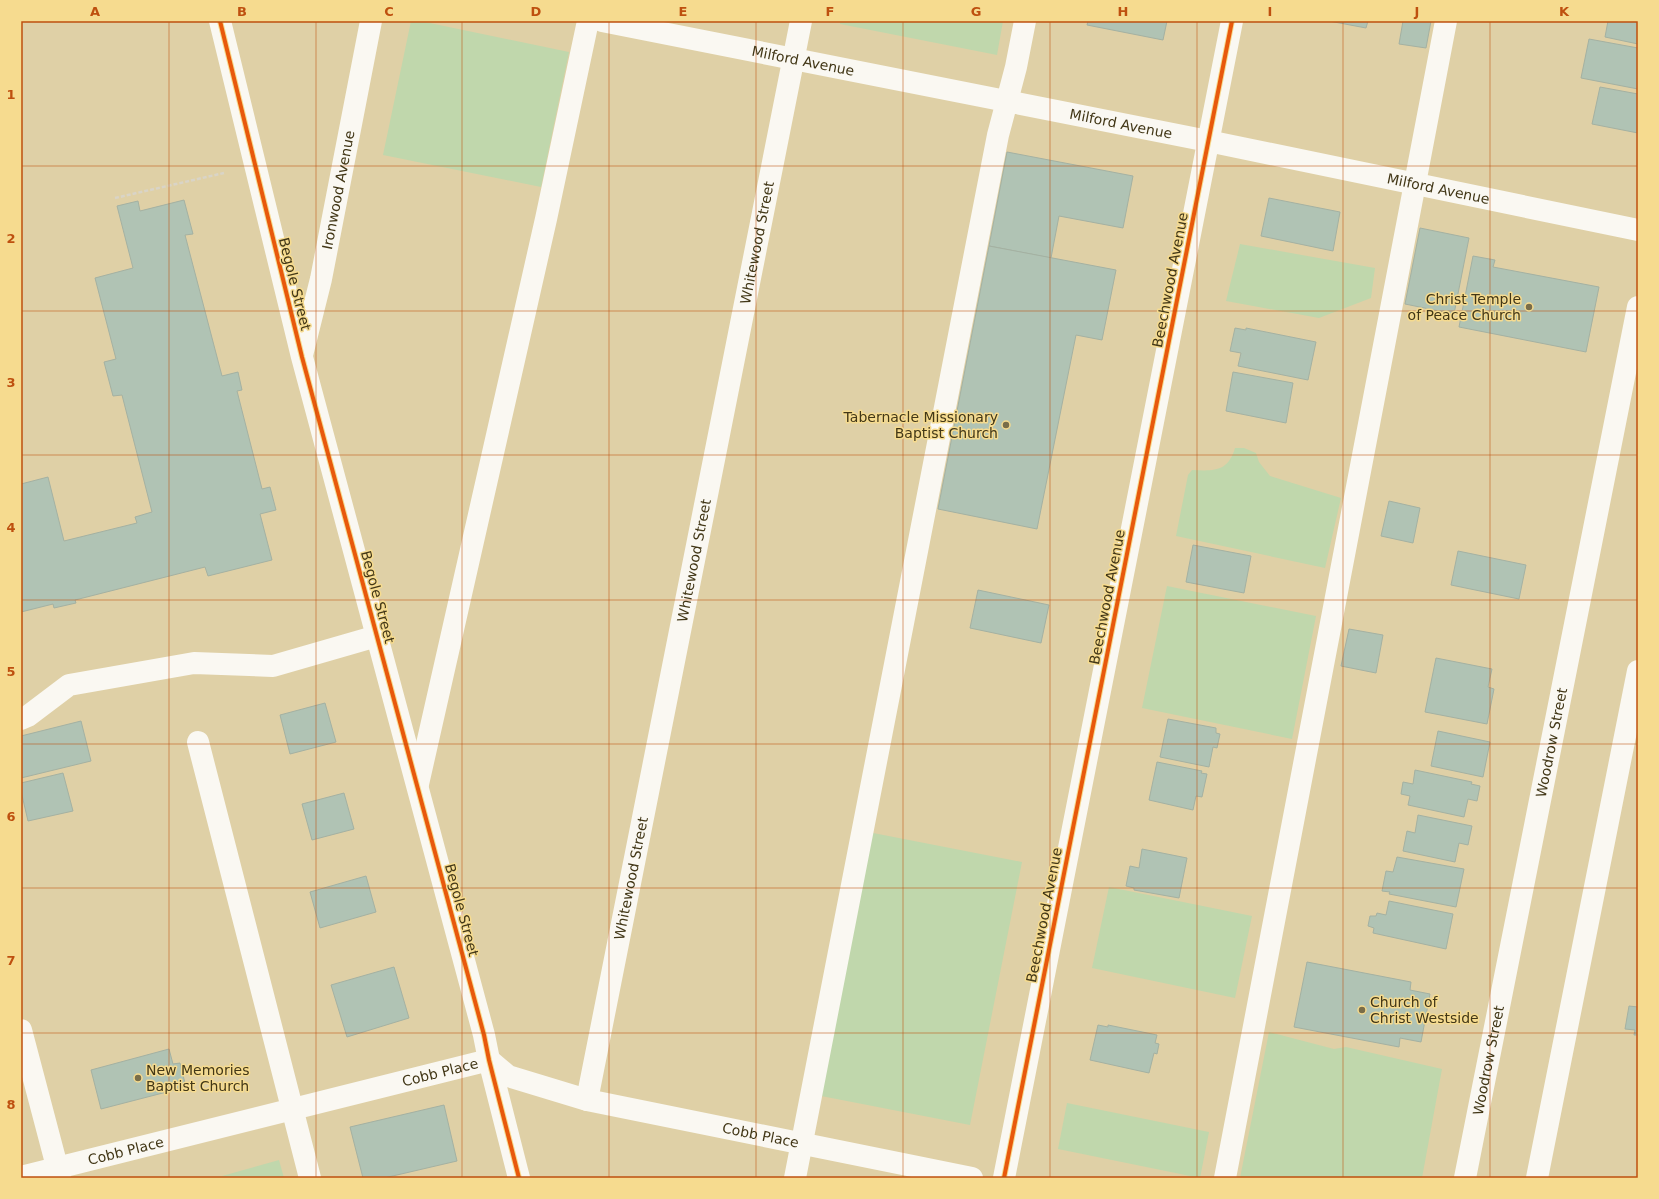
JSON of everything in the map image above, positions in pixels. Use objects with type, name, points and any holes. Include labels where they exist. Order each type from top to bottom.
[{"type":"street","name":"Begole Street","points":[[220,21],[302,357],[484,1035],[519,1178]]},
{"type":"street","name":"Ironwood Avenue","points":[[302,357],[321,279],[371,21]]},
{"type":"street","points":[[418,787],[546,219],[588,21]]},
{"type":"street","name":"Milford Avenue","points":[[602,21],[1208,141],[1638,230]]},
{"type":"street","name":"Whitewood Street","points":[[588,1100],[801,21]]},
{"type":"street","points":[[795,1178],[811,1087],[992,166],[1006,101],[1016,67],[1025,21]]},
{"type":"street","name":"Beechwood Avenue","points":[[1004,1178],[1232,21]]},
{"type":"street","points":[[1225,1178],[1446,21]]},
{"type":"street","name":"Woodrow Street","points":[[1465,1178],[1638,307]]},
{"type":"street","points":[[21,718],[28,716],[69,685],[194,663],[273,666],[377,636]]},
{"type":"street","points":[[1537,1178],[1638,671]]},
{"type":"street","points":[[198,742],[310,1178]]},
{"type":"street","points":[[21,1030],[58,1173]]},
{"type":"street","name":"Cobb Place","points":[[21,1177],[58,1173],[292,1109],[489,1060],[508,1076],[588,1100],[972,1178]]},
{"type":"path","points":[[115,198],[224,173]]},
{"type":"green space","points":[[411,21],[420,21],[569,52],[541,187],[383,155]]},
{"type":"green space","points":[[841,21],[1003,21],[997,55],[840,24]]},
{"type":"green space","points":[[1240,244],[1375,268],[1371,298],[1319,318],[1226,301]]},
{"type":"green space","points":[[1235,448],[1244,448],[1256,453],[1259,462],[1270,476],[1341,498],[1325,568],[1176,536],[1188,475],[1192,470],[1213,470],[1224,466],[1232,456]]},
{"type":"green space","points":[[1167,586],[1316,616],[1292,739],[1142,708]]},
{"type":"green space","points":[[868,832],[1022,862],[970,1125],[816,1095]]},
{"type":"green space","points":[[1109,887],[1252,916],[1235,998],[1092,968]]},
{"type":"green space","points":[[1269,1032],[1334,1049],[1346,1047],[1442,1069],[1422,1178],[1240,1178]]},
{"type":"green space","points":[[1067,1103],[1209,1132],[1200,1178],[1058,1149]]},
{"type":"green space","points":[[279,1160],[284,1178],[215,1178]]},
{"type":"building","points":[[1088,21],[1167,21],[1163,40],[1087,25]]},
{"type":"building","points":[[1329,21],[1368,21],[1366,28]]},
{"type":"building","points":[[1403,21],[1431,21],[1426,48],[1399,44]]},
{"type":"building","points":[[1608,21],[1638,21],[1638,44],[1605,37]]},
{"type":"building","points":[[1589,39],[1638,48],[1638,89],[1581,78]]},
{"type":"building","points":[[1600,87],[1638,94],[1638,133],[1592,124]]},
{"type":"building","points":[[1007,152],[1133,176],[1123,228],[1059,216],[1051,258],[989,246]]},
{"type":"building","points":[[1269,198],[1340,212],[1333,251],[1261,236]]},
{"type":"building","points":[[184,200],[193,234],[185,235],[222,376],[238,372],[242,390],[237,391],[262,489],[270,487],[276,510],[260,514],[272,560],[208,576],[205,567],[75,600],[76,603],[54,608],[53,604],[21,612],[21,484],[48,477],[64,541],[137,523],[135,517],[152,512],[122,395],[113,396],[104,362],[116,359],[95,278],[133,268],[117,206],[138,201],[140,211]]},
{"type":"building","points":[[1420,228],[1469,238],[1454,314],[1405,304]]},
{"type":"building","name":"Tabernacle Missionary Baptist Church","points":[[989,246],[1116,270],[1102,340],[1076,335],[1037,529],[938,509]]},
{"type":"building","name":"Christ Temple of Peace Church","points":[[1473,256],[1495,260],[1493,267],[1599,287],[1586,352],[1459,327]]},
{"type":"building","points":[[1235,328],[1246,330],[1246,328],[1316,342],[1308,380],[1238,366],[1241,353],[1230,351]]},
{"type":"building","points":[[1233,372],[1293,383],[1286,423],[1226,411]]},
{"type":"building","points":[[1389,501],[1420,508],[1413,543],[1381,536]]},
{"type":"building","points":[[1193,545],[1251,556],[1244,593],[1186,582]]},
{"type":"building","points":[[1458,551],[1526,565],[1519,599],[1451,585]]},
{"type":"building","points":[[978,590],[1049,605],[1041,643],[970,628]]},
{"type":"building","points":[[1349,629],[1383,635],[1376,673],[1341,666]]},
{"type":"building","points":[[1436,658],[1492,669],[1488,687],[1494,689],[1487,724],[1425,712]]},
{"type":"building","points":[[325,703],[336,742],[290,754],[280,715]]},
{"type":"building","points":[[1168,719],[1216,728],[1216,733],[1220,734],[1217,748],[1213,747],[1209,767],[1160,757]]},
{"type":"building","points":[[81,721],[91,761],[21,778],[21,736]]},
{"type":"building","points":[[1438,731],[1490,742],[1483,777],[1431,766]]},
{"type":"building","points":[[1157,762],[1202,771],[1201,773],[1207,774],[1202,797],[1196,796],[1193,810],[1149,800]]},
{"type":"building","points":[[1415,770],[1472,782],[1471,784],[1480,786],[1477,801],[1468,799],[1464,817],[1408,805],[1410,796],[1401,794],[1403,782],[1413,784]]},
{"type":"building","points":[[63,773],[73,811],[28,821],[21,791],[21,783]]},
{"type":"building","points":[[344,793],[354,829],[312,840],[302,804]]},
{"type":"building","points":[[1418,815],[1472,826],[1468,845],[1459,843],[1455,862],[1403,851],[1407,831],[1415,833]]},
{"type":"building","points":[[1142,849],[1187,858],[1179,898],[1134,890],[1134,888],[1126,886],[1130,866],[1139,868]]},
{"type":"building","points":[[1397,857],[1464,869],[1456,907],[1389,894],[1390,892],[1382,891],[1386,871],[1393,872]]},
{"type":"building","points":[[366,876],[376,912],[320,928],[310,892]]},
{"type":"building","points":[[1389,901],[1453,914],[1446,949],[1373,933],[1374,928],[1368,926],[1370,916],[1376,916],[1377,913],[1386,915]]},
{"type":"building","name":"Church of Christ Westside","points":[[1307,962],[1411,982],[1410,990],[1430,994],[1421,1042],[1400,1038],[1399,1047],[1294,1027]]},
{"type":"building","points":[[394,967],[409,1018],[347,1037],[331,985]]},
{"type":"building","points":[[1629,1006],[1638,1007],[1638,1035],[1634,1035],[1635,1030],[1625,1029]]},
{"type":"building","points":[[1098,1025],[1108,1027],[1108,1025],[1157,1035],[1155,1043],[1159,1044],[1157,1054],[1154,1053],[1149,1073],[1090,1060]]},
{"type":"building","name":"New Memories Baptist Church","points":[[169,1049],[173,1064],[180,1063],[186,1087],[101,1109],[91,1070]]},
{"type":"building","points":[[444,1105],[457,1161],[384,1178],[363,1178],[350,1127]]},
{"type":"cycle path","points":[[220,21],[302,357],[484,1035],[519,1178]]},
{"type":"cycle path","points":[[1004,1178],[1232,21]]},
{"type":"place","name":"Christ Temple of Peace Church","points":[[1529,307]]},
{"type":"place","name":"Tabernacle Missionary Baptist Church","points":[[1006,425]]},
{"type":"place","name":"Church of Christ Westside","points":[[1362,1010]]},
{"type":"place","name":"New Memories Baptist Church","points":[[138,1078]]}]
